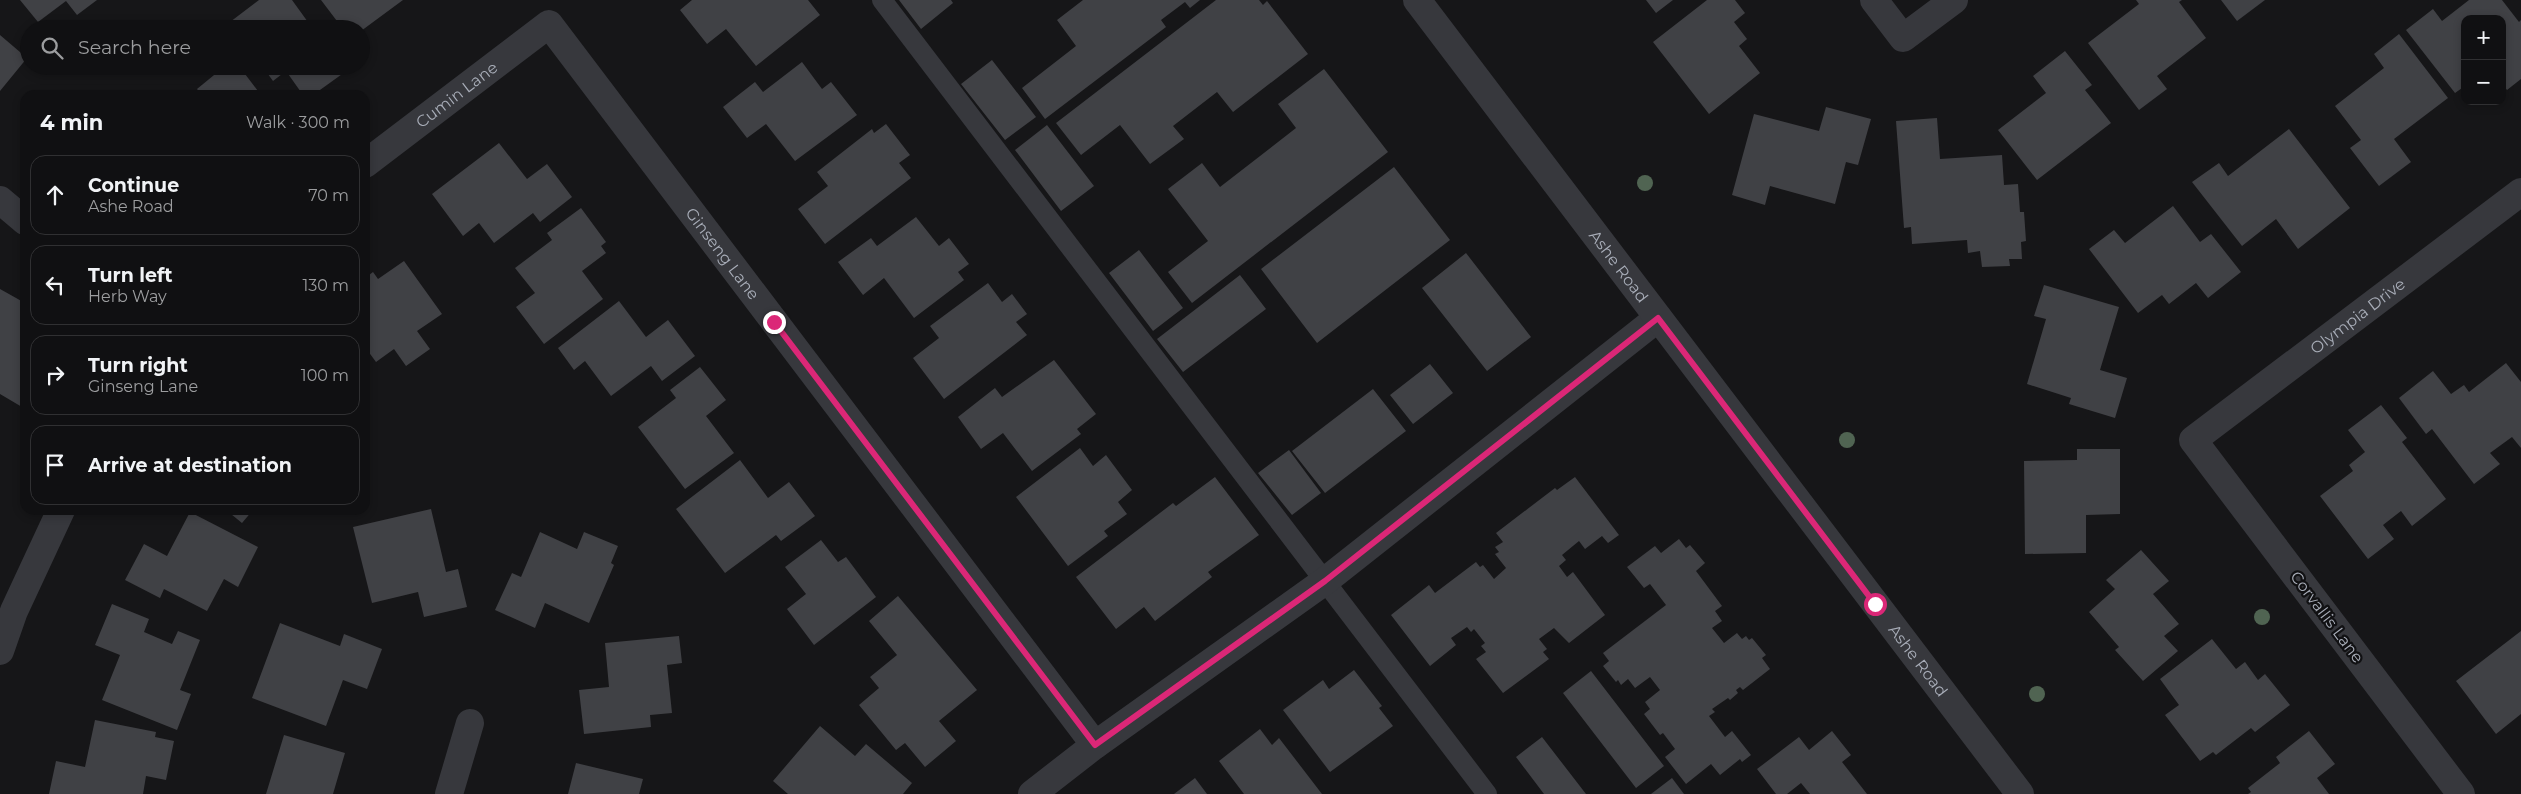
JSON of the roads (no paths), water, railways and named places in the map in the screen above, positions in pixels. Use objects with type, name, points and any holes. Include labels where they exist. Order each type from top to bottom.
[{"type":"street","name":"Ashe Road","points":[[1417,0],[2020,794]]},
{"type":"street","points":[[1874,0],[1903,38],[1954,0]]},
{"type":"street","name":"Cumin Lane","points":[[370,160],[548,24]]},
{"type":"street","name":"Ginseng Lane","points":[[548,24],[1095,745]]},
{"type":"street","name":"Olympia Drive","points":[[2193,440],[2521,192]]},
{"type":"street","points":[[0,200],[20,217]]},
{"type":"street","points":[[1032,794],[1095,745],[1325,581],[1658,318]]},
{"type":"street","name":"Corvallis Lane","points":[[2193,440],[2462,794]]},
{"type":"street","points":[[0,651],[14,611],[60,515]]},
{"type":"street","points":[[449,794],[470,723]]},
{"type":"lane","points":[[882,0],[1487,794]]}]
